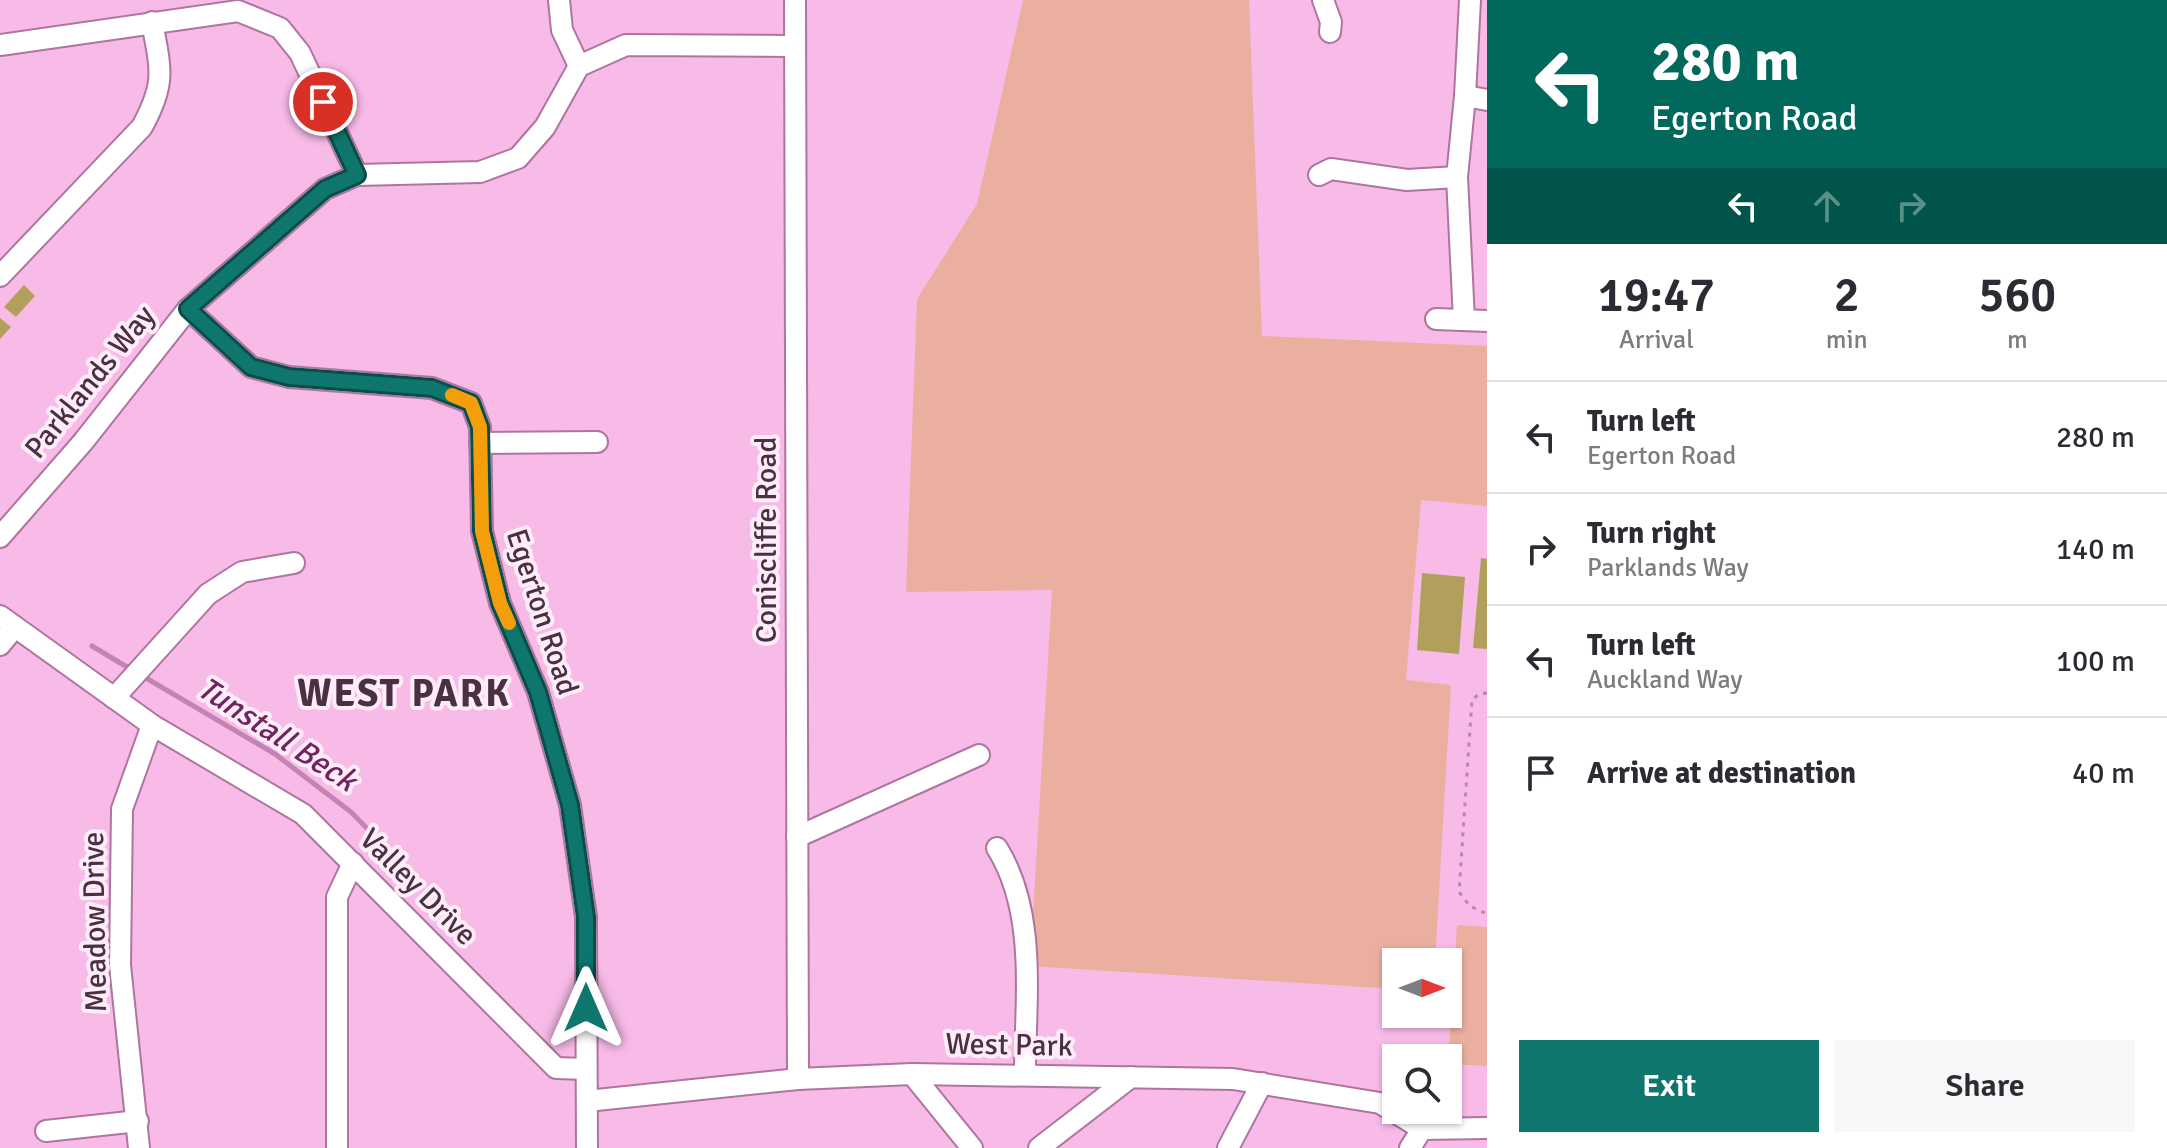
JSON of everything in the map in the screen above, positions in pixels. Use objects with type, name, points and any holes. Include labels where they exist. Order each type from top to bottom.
[{"type":"street","points":[[559,0],[562,30],[579,66],[626,45],[794,46]]},
{"type":"street","name":"Coniscliffe Road","points":[[795,0],[798,1079]]},
{"type":"street","points":[[1323,0],[1331,22],[1330,32]]},
{"type":"street","points":[[1464,320],[1457,177],[1470,0]]},
{"type":"street","points":[[0,45],[238,11],[280,28],[300,53],[357,175]]},
{"type":"street","points":[[0,276],[142,127],[156,102],[162,76],[152,22]]},
{"type":"street","name":"Parklands Way","points":[[0,537],[83,442],[188,309],[325,189],[357,175],[480,172],[518,158],[545,127],[579,66]]},
{"type":"street","points":[[1465,96],[1487,100]]},
{"type":"street","points":[[1319,175],[1331,169],[1407,180],[1457,177]]},
{"type":"street","name":"Egerton Road","points":[[188,309],[251,367],[289,377],[432,388],[471,403],[480,427],[482,531],[500,603],[538,692],[570,805],[586,917],[587,1148]]},
{"type":"street","points":[[1436,319],[1487,321]]},
{"type":"street","points":[[480,443],[597,442]]},
{"type":"street","points":[[114,698],[208,594],[242,572],[294,563]]},
{"type":"street","points":[[0,645],[7,622]]},
{"type":"street","name":"Valley Drive","points":[[7,622],[152,725],[303,814],[556,1068],[586,1069]]},
{"type":"street","name":"Meadow Drive","points":[[139,1148],[120,965],[122,809],[152,725]]},
{"type":"street","points":[[797,837],[979,755]]},
{"type":"street","points":[[997,848],[1008,865],[1020,900],[1025,951],[1025,1075]]},
{"type":"street","points":[[337,1148],[337,897],[353,863]]},
{"type":"street","points":[[912,1074],[972,1148]]},
{"type":"street","name":"West Park","points":[[587,1101],[798,1079],[912,1074],[1233,1079],[1380,1103],[1422,1129]]},
{"type":"street","points":[[1039,1148],[1131,1077]]},
{"type":"street","points":[[1228,1148],[1262,1083]]},
{"type":"street","points":[[46,1131],[138,1121]]},
{"type":"street","points":[[1410,1148],[1422,1129],[1487,1128]]},
{"type":"path","points":[[1487,693],[1479,694],[1472,700],[1459,892],[1470,906],[1487,914]]},
{"type":"shaded area","points":[[1023,0],[1249,0],[1262,336],[1487,346],[1487,506],[1421,500],[1406,680],[1451,685],[1436,948],[1382,948],[1382,988],[1030,966],[1052,590],[906,592],[917,299],[977,204]]},
{"type":"shaded area","points":[[1457,925],[1487,927],[1487,1066],[1462,1065],[1462,1044],[1449,1044],[1450,1028],[1462,1028],[1462,948],[1456,948]]},
{"type":"building","points":[[24,285],[35,296],[16,317],[4,307]]},
{"type":"building","points":[[0,318],[11,327],[0,339]]},
{"type":"building","points":[[1481,558],[1487,559],[1487,649],[1473,648]]},
{"type":"building","points":[[1422,573],[1465,577],[1459,654],[1417,650]]},
{"type":"waterway","name":"Tunstall Beck","points":[[92,646],[132,670]]},
{"type":"waterway","name":"Tunstall Beck","points":[[141,675],[275,754],[351,812],[420,883]]},
{"type":"slow traffic","points":[[452,395],[471,403],[480,427],[482,531],[500,603],[509,623]]},
{"type":"district","name":"WEST PARK","points":[[404,693]]},
{"type":"route","points":[[323,102],[357,175],[325,189],[188,309],[251,367],[289,377],[432,388],[471,403],[480,427],[482,531],[500,603],[538,692],[570,805],[586,917],[586,1008]]}]
